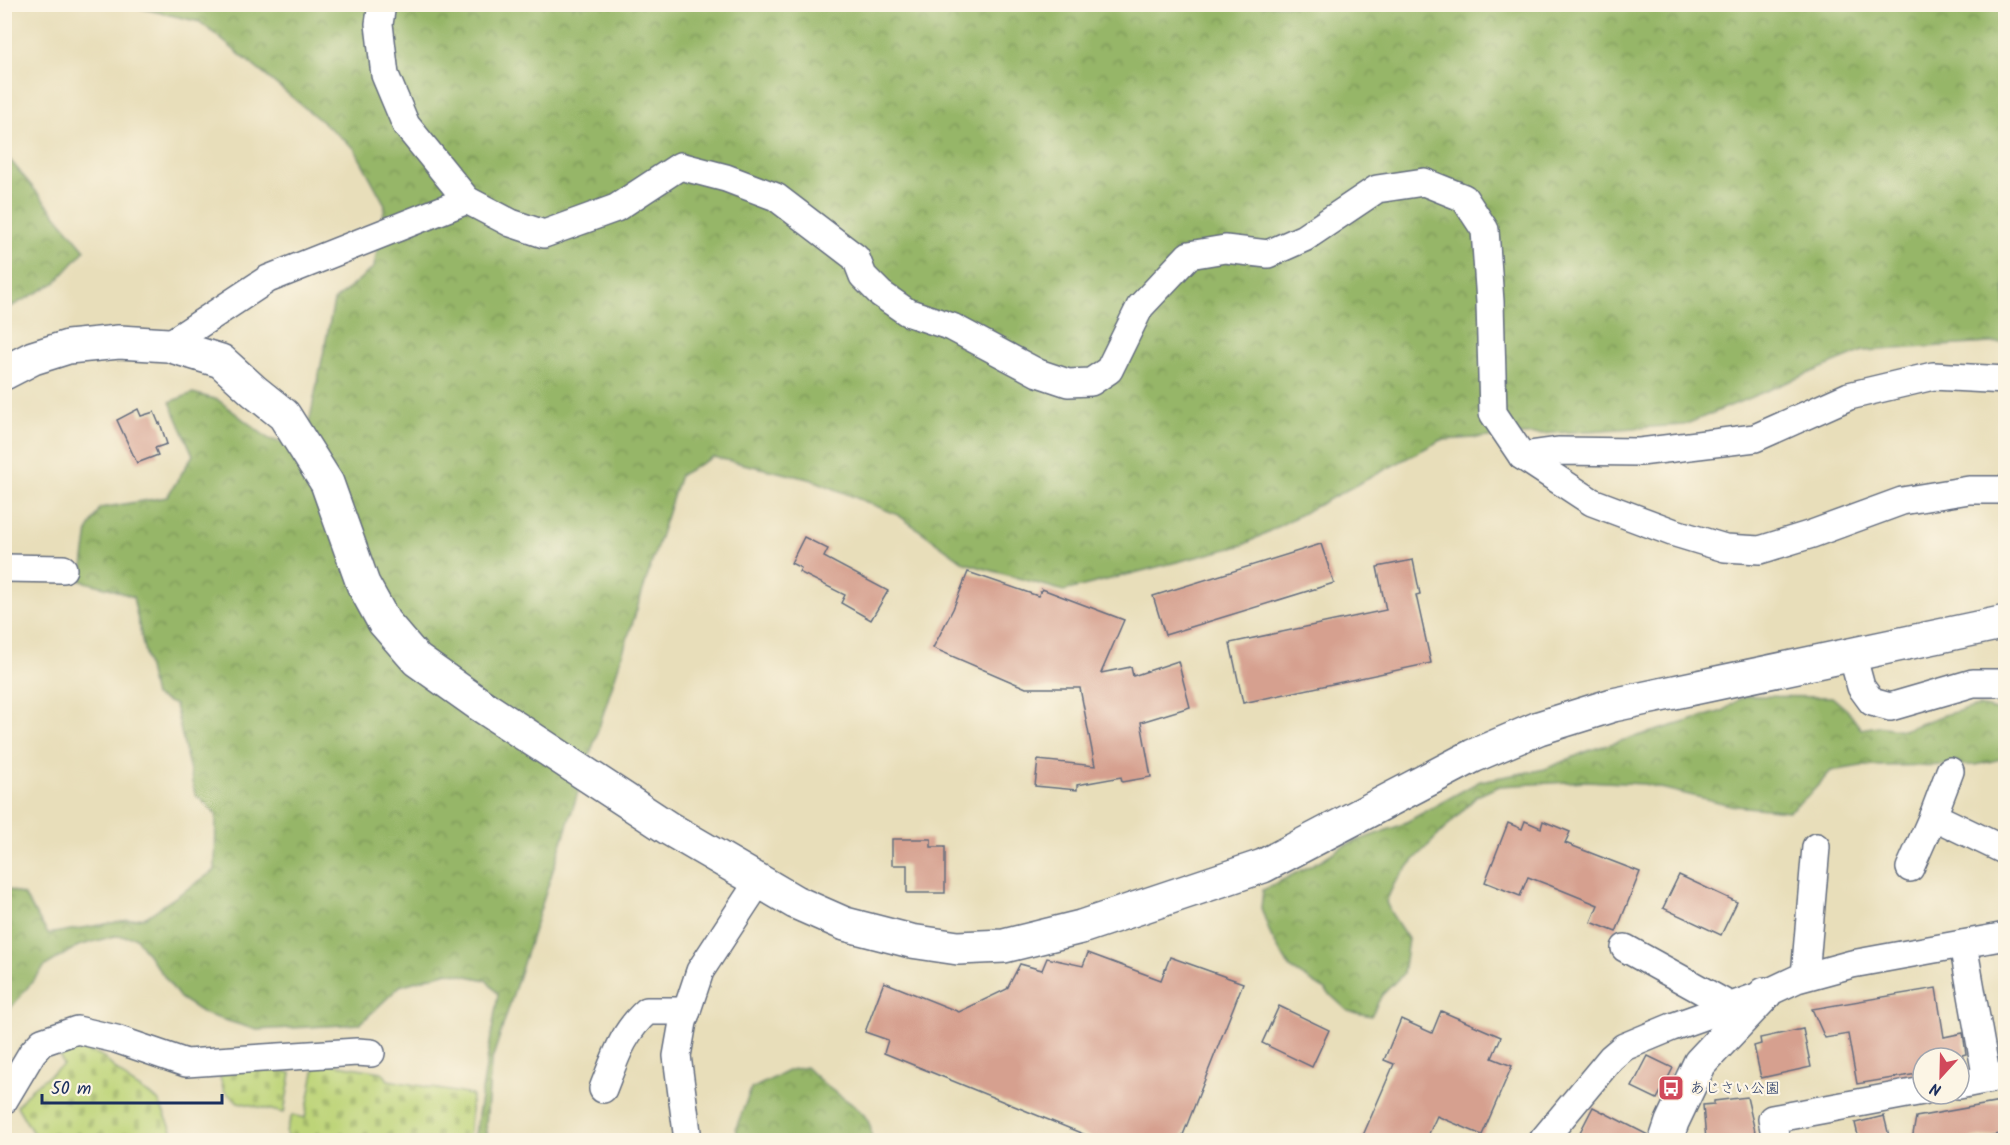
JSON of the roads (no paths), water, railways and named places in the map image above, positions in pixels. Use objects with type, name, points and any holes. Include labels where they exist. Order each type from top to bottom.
[{"type":"street","points":[[382,4],[379,24],[385,75],[406,125],[467,200],[511,223],[544,234],[616,208],[680,166],[726,178],[776,197],[801,215],[856,258],[863,276],[881,294],[907,312],[952,327],[1038,373],[1068,383],[1091,382],[1109,370],[1140,307],[1189,255],[1225,249],[1268,254],[1304,237],[1377,189],[1424,182],[1464,198],[1485,230],[1490,302],[1492,413],[1522,456],[1592,502],[1672,532],[1725,548],[1760,550],[1812,534],[1902,501],[1969,490],[2006,490]]},
{"type":"street","points":[[168,345],[268,279],[467,200]]},
{"type":"street","points":[[4,373],[33,358],[68,348],[119,342],[168,345],[221,361],[284,415],[327,483],[363,584],[384,622],[417,660],[479,704],[658,822],[795,902],[845,924],[911,941],[958,948],[1004,946],[1081,927],[1263,867],[1473,756],[1539,728],[1613,705],[2006,622]]},
{"type":"street","points":[[1522,456],[1558,451],[1640,452],[1755,438],[1849,396],[1933,376],[2006,380]]},
{"type":"street","points":[[4,568],[63,569]]},
{"type":"street","points":[[1852,654],[1861,687],[1872,702],[1890,707],[1973,683],[2006,683]]},
{"type":"street","points":[[1910,868],[1950,771]]},
{"type":"street","points":[[1933,816],[2006,851]]},
{"type":"street","points":[[1805,976],[1816,847]]},
{"type":"street","points":[[688,1140],[677,1056],[687,1011],[700,971],[759,881]]},
{"type":"street","points":[[1543,1140],[1611,1058],[1624,1047],[1672,1027],[1765,994],[1805,976],[1852,964],[2006,936]]},
{"type":"street","points":[[1963,944],[1996,1078],[1971,1083]]},
{"type":"street","points":[[1625,948],[1731,1006]]},
{"type":"street","points":[[1666,1140],[1700,1063],[1765,994]]},
{"type":"street","points":[[603,1089],[624,1039],[634,1023],[647,1011],[687,1011]]},
{"type":"street","points":[[4,1100],[32,1053],[42,1042],[77,1030],[117,1039],[186,1063],[371,1053]]},
{"type":"street","points":[[1776,1140],[1772,1119],[1911,1093]]},
{"type":"place","name":"あじさい公園","points":[[1671,1088]]}]
